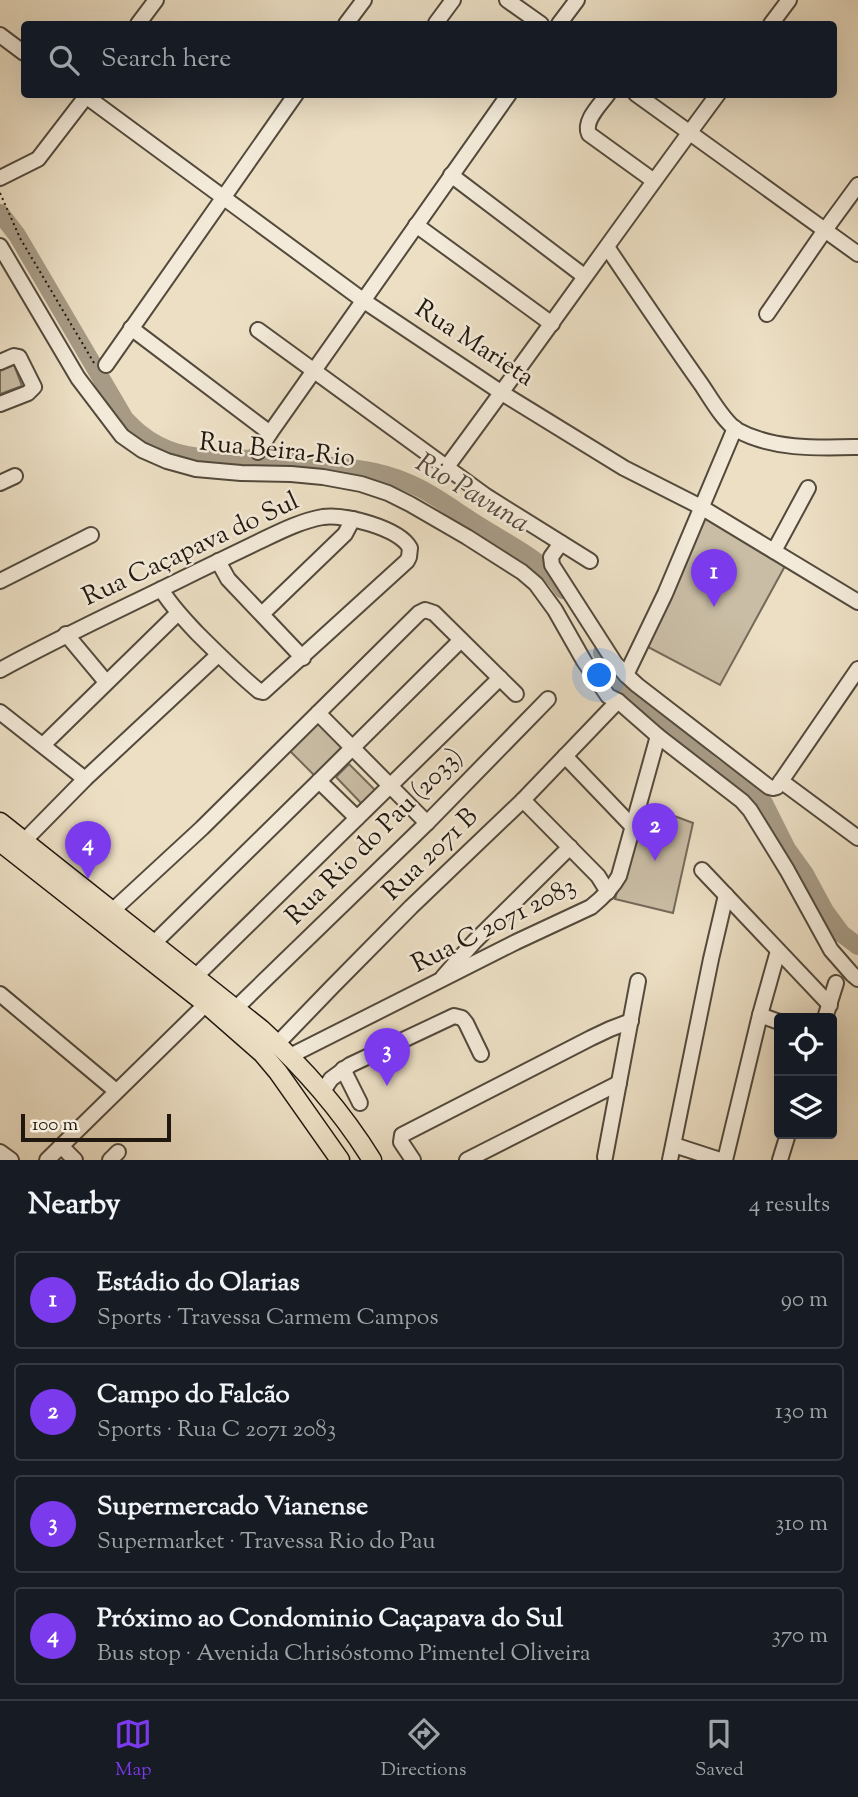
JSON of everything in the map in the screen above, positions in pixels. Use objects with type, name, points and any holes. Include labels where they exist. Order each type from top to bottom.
[{"type":"main road","points":[[0,822],[284,1050],[336,1107],[369,1155]]},
{"type":"main road","points":[[2,847],[206,1004],[262,1053],[278,1072],[310,1121],[342,1160],[349,1149],[360,1147],[369,1155]]},
{"type":"main road","points":[[206,1004],[219,1002],[232,1006]]},
{"type":"main road","points":[[310,1121],[319,1125],[331,1123],[335,1119],[336,1107]]},
{"type":"street","points":[[140,21],[156,0]]},
{"type":"street","points":[[348,21],[363,0]]},
{"type":"street","points":[[437,21],[453,0]]},
{"type":"street","points":[[507,0],[537,21]]},
{"type":"street","points":[[561,21],[577,0]]},
{"type":"street","points":[[773,21],[789,0]]},
{"type":"street","points":[[0,35],[21,51]]},
{"type":"street","points":[[0,178],[38,159],[84,98]]},
{"type":"street","name":"Rua Marieta","points":[[90,98],[364,301],[502,393],[624,468],[701,507],[858,602]]},
{"type":"street","points":[[106,365],[293,98]]},
{"type":"street","points":[[258,452],[506,98]]},
{"type":"street","points":[[605,98],[587,124],[586,131],[654,181]]},
{"type":"street","points":[[641,98],[858,254]]},
{"type":"street","points":[[446,468],[715,98]]},
{"type":"street","points":[[451,175],[584,276]]},
{"type":"street","points":[[768,314],[858,185]]},
{"type":"street","points":[[416,225],[552,324]]},
{"type":"street","name":"Rua Beira-Rio","points":[[0,246],[78,378],[122,436],[142,450],[196,469],[291,474],[361,484],[410,504],[522,572],[536,584],[555,610],[608,696],[618,701],[750,810],[831,950],[858,979]]},
{"type":"street","points":[[607,247],[687,365],[735,428],[766,441],[793,446],[858,447]]},
{"type":"street","points":[[131,328],[270,433]]},
{"type":"street","points":[[258,330],[486,496],[590,561]]},
{"type":"street","points":[[0,362],[14,356],[19,357],[34,387],[28,393],[0,404]]},
{"type":"street","points":[[626,675],[665,594],[735,428]]},
{"type":"street","points":[[0,483],[15,476]]},
{"type":"street","points":[[774,551],[808,488]]},
{"type":"street","name":"Rua Caçapava do Sul","points":[[0,670],[66,634],[305,521],[331,516],[353,519],[386,530],[408,544],[410,553],[407,561],[303,658]]},
{"type":"street","points":[[262,614],[345,534],[353,519]]},
{"type":"street","points":[[0,581],[91,535]]},
{"type":"street","points":[[561,543],[551,556],[552,565],[615,663],[637,685],[769,787],[778,785],[858,669]]},
{"type":"street","points":[[161,589],[167,600],[218,655],[252,686],[263,692],[303,658],[228,579],[218,561]]},
{"type":"street","points":[[111,912],[172,857],[419,612],[425,610],[434,613],[516,694]]},
{"type":"street","points":[[43,745],[178,612]]},
{"type":"street","points":[[66,634],[106,682]]},
{"type":"street","points":[[153,944],[461,639]]},
{"type":"street","points":[[23,842],[85,779],[218,655]]},
{"type":"street","points":[[195,977],[500,678]]},
{"type":"street","name":"Rua Rio do Pau (2033)","points":[[232,1006],[427,823],[548,699]]},
{"type":"street","name":"Rua 2071 B","points":[[284,1050],[402,916],[523,800],[618,701]]},
{"type":"street","points":[[0,712],[85,779]]},
{"type":"street","points":[[318,713],[427,823]]},
{"type":"street","name":"Rua C 2071 2083","points":[[284,1050],[403,1000],[591,907],[608,892],[619,876],[658,736]]},
{"type":"street","points":[[565,756],[632,826]]},
{"type":"street","points":[[319,781],[357,818]]},
{"type":"street","points":[[778,785],[858,838]]},
{"type":"street","points":[[523,800],[598,876],[608,892]]},
{"type":"street","points":[[440,980],[474,942],[570,847]]},
{"type":"street","points":[[702,870],[778,951],[827,1012]]},
{"type":"street","points":[[670,1160],[726,895]]},
{"type":"street","points":[[674,1145],[723,1160],[778,951]]},
{"type":"street","points":[[605,1157],[638,981]]},
{"type":"street","points":[[827,1012],[835,983]]},
{"type":"street","points":[[0,994],[116,1091]]},
{"type":"street","points":[[47,1160],[206,1004]]},
{"type":"street","points":[[760,1015],[774,1020]]},
{"type":"street","points":[[323,1091],[331,1079],[343,1069],[454,1016],[462,1018],[466,1023],[481,1054]]},
{"type":"street","points":[[413,1160],[401,1142],[402,1135],[591,1038],[631,1021]]},
{"type":"street","points":[[343,1069],[360,1103]]},
{"type":"street","points":[[467,1160],[619,1083]]},
{"type":"street","points":[[780,1160],[786,1139]]},
{"type":"street","points":[[61,1146],[75,1160]]},
{"type":"street","points":[[0,1152],[10,1160]]},
{"type":"path","points":[[0,193],[20,237],[93,362],[101,367],[106,365]]},
{"type":"shaded area","points":[[14,365],[22,386],[0,394],[0,371]]},
{"type":"shaded area","points":[[702,515],[785,566],[720,685],[648,647]]},
{"type":"shaded area","points":[[318,723],[342,747],[314,775],[290,751]]},
{"type":"shaded area","points":[[349,764],[376,791],[362,804],[336,777]]},
{"type":"shaded area","points":[[642,804],[693,823],[673,913],[615,899]]},
{"type":"waterway","name":"Rio Pavuna","points":[[0,213],[17,235],[125,419],[149,440],[170,450],[196,457],[285,461],[392,476],[435,497],[529,556],[548,572],[563,590]]},
{"type":"waterway","name":"Rio Pavuna","points":[[602,653],[627,693],[712,766],[764,803],[787,849],[805,874],[825,911],[842,934],[858,946]]},
{"type":"place","name":"Estádio do Olarias","points":[[714,607]]},
{"type":"place","name":"Campo do Falcão","points":[[655,861]]},
{"type":"place","name":"Próximo ao Condominio Caçapava do Sul","points":[[88,879]]},
{"type":"place","name":"Supermercado Vianense","points":[[387,1086]]}]
